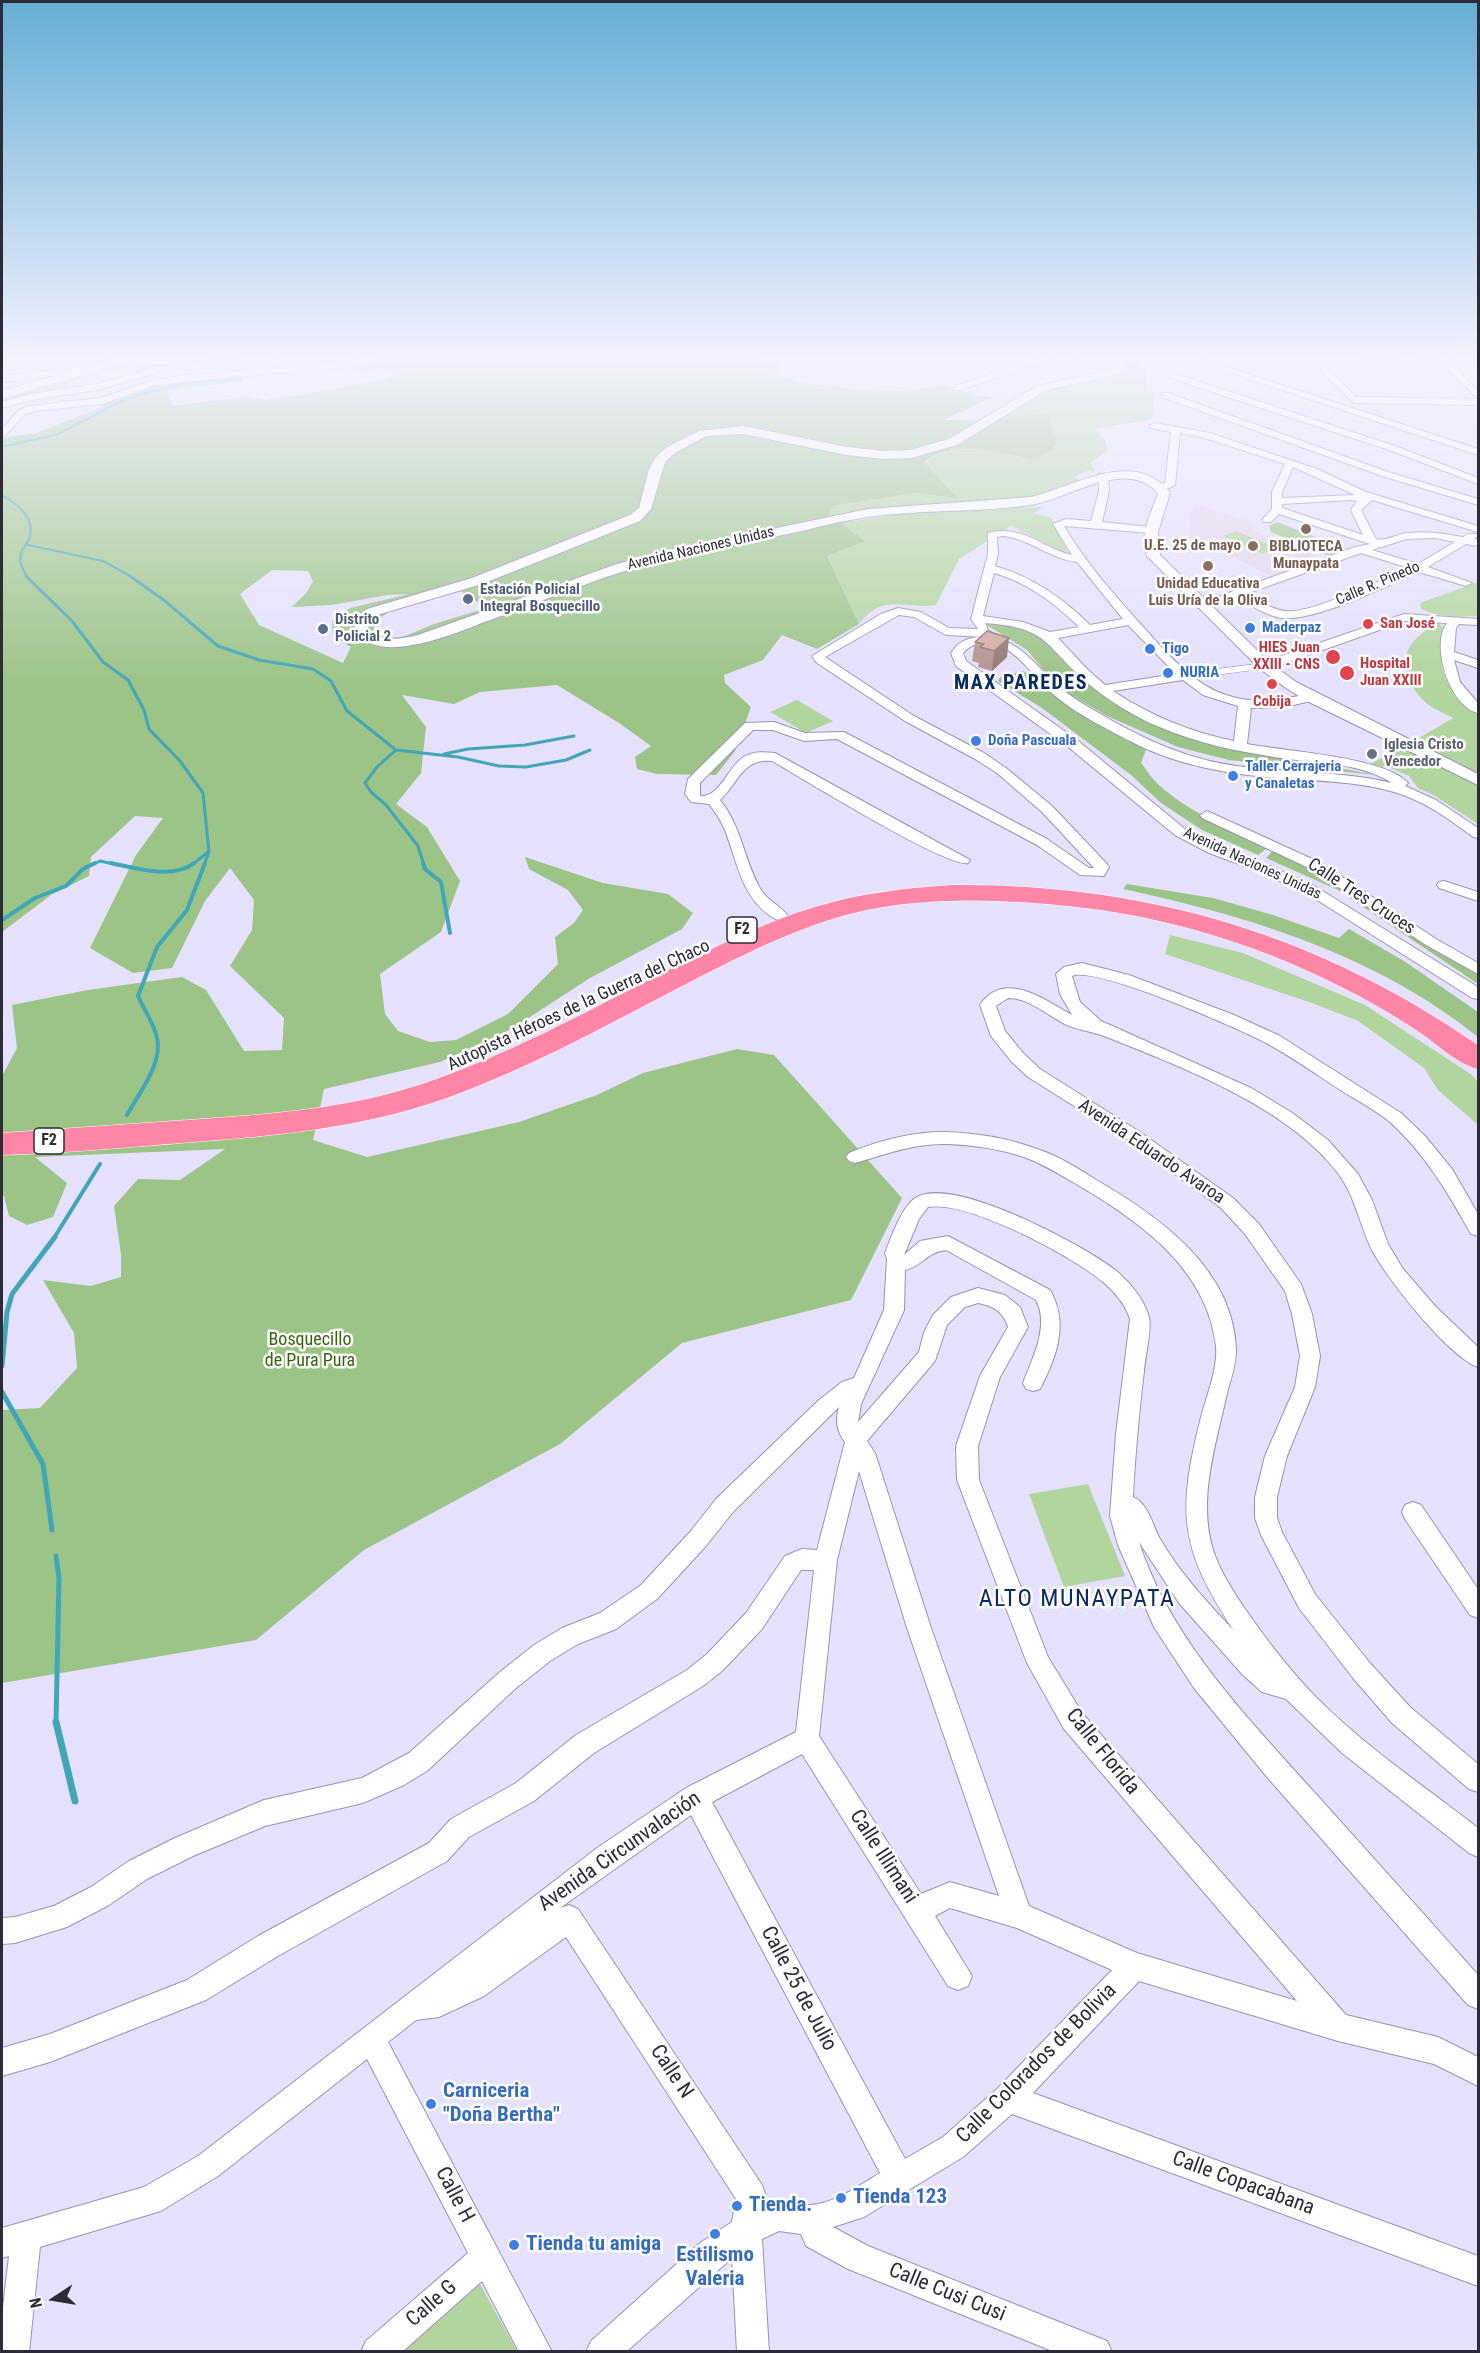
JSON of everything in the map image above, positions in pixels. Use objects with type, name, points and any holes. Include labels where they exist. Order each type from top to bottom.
[{"type":"highway","name":"Autopista Héroes de la Guerra del Chaco","points":[[2,1126],[275,1110],[336,1101],[461,1063],[497,1048],[730,934],[781,916],[846,898],[940,886],[1034,887],[1153,902],[1238,924],[1324,956],[1408,999],[1479,1047]]},
{"type":"highway","name":"Autopista Héroes de la Guerra del Chaco","points":[[2,1144],[268,1126],[367,1110],[426,1094],[506,1064],[705,963],[796,922],[822,913],[862,904],[943,894],[1024,894],[1116,903],[1174,915],[1233,931],[1318,963],[1360,983],[1438,1029],[1479,1059]]},
{"type":"street","name":"Avenida Naciones Unidas","points":[[657,465],[645,509],[635,518],[477,581],[372,612],[363,618],[361,630],[365,636],[381,642],[414,641],[622,567],[666,555],[875,512],[1031,501],[1056,495],[1103,476],[1134,476],[1154,482],[1161,488]]},
{"type":"street","points":[[1172,465],[1170,485],[1161,488],[1163,497],[1150,530],[1150,548],[1154,556],[1202,606],[1265,666],[1311,697],[1479,780]]},
{"type":"street","points":[[1267,520],[1277,505],[1280,483],[1290,465]]},
{"type":"street","points":[[1295,465],[1479,502]]},
{"type":"street","points":[[1330,465],[1354,475],[1368,498]]},
{"type":"street","points":[[1354,475],[1371,465]]},
{"type":"street","points":[[1436,465],[1479,481]]},
{"type":"street","points":[[1096,524],[1104,491],[1103,476]]},
{"type":"street","points":[[1277,505],[1351,497],[1368,498],[1479,531]]},
{"type":"street","points":[[1368,498],[1356,510],[1375,542]]},
{"type":"street","points":[[1277,505],[1375,542]]},
{"type":"street","points":[[1150,530],[1096,524],[1059,523],[1078,559],[1132,621],[1185,676],[1206,692],[1245,704],[1290,703],[1311,697]]},
{"type":"street","name":"Calle R. Pinedo","points":[[1238,594],[1282,615],[1299,614],[1342,600],[1419,568],[1473,541],[1479,531]]},
{"type":"street","points":[[988,637],[977,619],[993,554],[991,537],[994,534],[1008,534],[1063,556],[1078,559]]},
{"type":"street","points":[[1202,606],[1375,542],[1413,535],[1473,541]]},
{"type":"street","points":[[1359,549],[1466,583]]},
{"type":"street","points":[[990,568],[1003,571],[1040,591],[1074,616],[1087,629]]},
{"type":"street","points":[[963,860],[913,836],[775,757],[768,755],[750,760],[734,771],[723,792],[713,800],[703,802],[696,799],[692,794],[693,782],[750,726],[774,726],[804,737],[839,735],[1042,842],[1084,872],[1095,874],[1102,871],[1102,867],[1070,832],[1019,785],[984,759],[940,737],[820,660],[818,656],[885,616],[898,611],[916,614],[946,631],[988,637],[1006,644],[1014,649],[1055,690],[1072,702],[1136,739],[1167,752],[1205,764],[1239,770],[1364,782],[1402,790],[1430,803],[1479,834]]},
{"type":"street","points":[[1102,689],[1265,666],[1404,617],[1479,622]]},
{"type":"street","points":[[977,619],[1011,623],[1048,636],[1102,689],[1165,725],[1240,747],[1365,768],[1397,779],[1402,783],[1402,790]]},
{"type":"street","points":[[1048,636],[1132,621]]},
{"type":"street","points":[[1455,622],[1450,627],[1447,654],[1449,672],[1454,683],[1476,705]]},
{"type":"street","name":"Avenida Naciones Unidas","points":[[988,637],[961,646],[957,653],[960,663],[1071,743],[1164,819],[1204,845],[1311,890],[1479,994]]},
{"type":"street","points":[[1447,654],[1479,663]]},
{"type":"street","points":[[1240,747],[1245,704]]},
{"type":"street","points":[[713,800],[723,812],[740,849],[753,890],[760,902],[781,916]]},
{"type":"street","name":"Calle Tres Cruces","points":[[1207,815],[1316,866],[1431,942],[1479,969]]},
{"type":"street","points":[[1444,885],[1479,897]]},
{"type":"street","points":[[1479,1229],[1446,1174],[1419,1140],[1395,1117],[1274,1040],[1228,1019],[1123,978],[1082,968],[1070,970],[1064,974],[1064,984],[1070,1000],[1079,1012],[1106,1031],[1222,1079],[1272,1108],[1322,1145],[1347,1170],[1359,1191],[1385,1257],[1411,1295],[1438,1324],[1479,1359]]},
{"type":"street","name":"Avenida Eduardo Avaroa","points":[[1106,1031],[1088,1028],[1033,998],[1014,992],[1000,994],[988,1005],[997,1032],[1017,1057],[1034,1073],[1134,1136],[1227,1203],[1252,1228],[1294,1289],[1302,1314],[1310,1356],[1305,1387],[1276,1456],[1266,1497],[1266,1518],[1272,1535],[1307,1601],[1361,1670],[1401,1715],[1479,1780]]},
{"type":"street","points":[[855,1157],[892,1143],[943,1138],[1000,1146],[1030,1153],[1068,1171],[1137,1212],[1165,1234],[1189,1259],[1215,1304],[1223,1326],[1227,1351],[1214,1411],[1199,1461],[1195,1506],[1198,1537],[1206,1562],[1222,1595],[1290,1685],[1331,1728],[1479,1844]]},
{"type":"street","points":[[1019,1915],[919,1628],[864,1453],[849,1432],[847,1416],[851,1402],[861,1385],[894,1310],[896,1259],[894,1253],[914,1211],[923,1201],[933,1199],[973,1206],[1006,1219],[1096,1267],[1120,1286],[1136,1306],[1140,1319],[1126,1434],[1121,1516],[1129,1545],[1162,1619],[1188,1661],[1284,1777],[1479,1995]]},
{"type":"street","points":[[896,1259],[902,1263],[908,1262],[927,1246],[948,1244],[1043,1294],[1049,1303],[1051,1332],[1033,1383]]},
{"type":"street","name":"Calle Florida","points":[[856,1439],[928,1355],[934,1332],[946,1312],[958,1302],[978,1295],[998,1300],[1013,1311],[1018,1327],[990,1376],[967,1446],[968,1480],[1039,1663],[1073,1721],[1338,2027]]},
{"type":"street","points":[[2,1931],[15,1930],[58,1918],[100,1896],[147,1865],[184,1846],[264,1813],[363,1790],[395,1776],[418,1762],[508,1680],[542,1653],[570,1636],[608,1621],[649,1592],[698,1539],[724,1506],[826,1406],[849,1388],[861,1385]]},
{"type":"street","points":[[807,1739],[826,1560],[856,1439]]},
{"type":"street","points":[[1122,1503],[1135,1510],[1169,1572],[1216,1630],[1270,1684],[1284,1688],[1290,1685]]},
{"type":"street","points":[[1413,1512],[1479,1608]]},
{"type":"street","points":[[2,2062],[60,2044],[196,1989],[268,1946],[438,1852],[460,1828],[525,1792],[585,1744],[695,1677],[715,1662],[754,1621],[793,1563],[802,1560],[826,1560]]},
{"type":"street","name":"Avenida Circunvalación","points":[[14,2240],[150,2200],[208,2166],[556,1895],[647,1828],[695,1797],[767,1756],[807,1739]]},
{"type":"street","name":"Calle Illimani","points":[[807,1739],[958,1976]]},
{"type":"street","name":"Calle 25 de Julio","points":[[695,1797],[900,2180]]},
{"type":"street","points":[[918,1911],[950,1894],[1019,1915],[1135,1966],[1338,2027],[1438,2051],[1479,2072]]},
{"type":"street","name":"Calle N","points":[[412,2007],[439,2003],[474,1986],[569,1918],[751,2196],[746,2231],[753,2352]]},
{"type":"street","name":"Calle Colorados de Bolivia","points":[[602,2352],[711,2254],[746,2231],[778,2216],[811,2220],[853,2206],[953,2147],[1008,2098],[1135,1966]]},
{"type":"street","name":"Calle H","points":[[371,2038],[536,2352]]},
{"type":"street","name":"Calle Copacabana","points":[[1008,2098],[1479,2271]]},
{"type":"street","name":"Calle Cusi Cusi","points":[[811,2220],[817,2235],[859,2258],[1090,2351]]},
{"type":"street","points":[[13,2352],[14,2240]]},
{"type":"street","name":"Calle G","points":[[377,2352],[487,2258]]},
{"type":"shaded area","name":"U.E. 25 de mayo","points":[[1195,503],[1248,521],[1255,531],[1321,558],[1272,577],[1191,535],[1189,515]]},
{"type":"green space","name":"Bosquecillo de Pura Pura","points":[[2,465],[927,465],[958,499],[917,493],[833,506],[829,515],[866,541],[827,556],[859,624],[817,649],[782,635],[763,660],[724,675],[725,683],[751,707],[735,751],[716,775],[657,774],[637,769],[635,757],[651,746],[619,723],[557,685],[480,692],[454,704],[402,695],[426,727],[421,773],[396,804],[427,827],[460,881],[441,932],[380,974],[385,1014],[398,1031],[430,1042],[456,1040],[508,1014],[558,964],[555,937],[574,923],[583,910],[568,890],[529,869],[525,857],[603,883],[668,894],[693,913],[682,929],[590,978],[513,1028],[440,1062],[324,1089],[313,1140],[367,1157],[519,1122],[597,1095],[643,1073],[737,1049],[774,1055],[902,1198],[851,1300],[682,1343],[560,1444],[364,1550],[256,1640],[2,1683],[2,1410],[40,1408],[77,1368],[74,1333],[43,1280],[91,1286],[121,1277],[121,1254],[114,1206],[138,1179],[180,1180],[225,1149],[35,1157],[67,1183],[53,1217],[27,1225],[9,1216],[2,1195],[2,1076],[17,1048],[12,1005],[88,990],[182,977],[206,990],[244,1051],[282,1050],[284,1018],[230,966],[252,930],[254,900],[230,868],[205,901],[172,968],[133,973],[90,948],[136,855],[163,818],[135,816],[91,857],[89,876],[51,895],[2,932]],"holes":[[[272,570],[308,571],[313,581],[307,592],[292,607],[331,605],[388,595],[409,594],[350,608],[332,621],[333,636],[351,647],[343,663],[259,625],[240,594]],[[461,591],[486,608],[399,637],[383,637],[374,634],[374,622],[389,612]]]},
{"type":"green space","points":[[926,465],[1091,465],[1096,471],[1087,471],[1074,477],[1082,481],[1043,495],[1016,500],[832,517],[829,515],[833,506],[917,493],[957,499]]},
{"type":"green space","points":[[1043,507],[1034,513],[1052,518],[1069,555],[1011,526],[959,559],[936,605],[886,605],[868,614],[859,624],[827,556],[866,541],[840,523],[902,514]]},
{"type":"green space","points":[[1277,522],[1346,549],[1329,556],[1271,532],[1269,526]]},
{"type":"green space","points":[[1236,531],[1277,548],[1263,554],[1223,536]]},
{"type":"green space","points":[[1478,582],[1478,616],[1449,616],[1421,609],[1420,603]]},
{"type":"green space","points":[[982,622],[1019,628],[1047,639],[1082,676],[1206,743],[1376,775],[1229,760],[1178,747],[1107,716],[1058,687],[1027,650]]},
{"type":"green space","points":[[1439,623],[1444,629],[1441,657],[1445,678],[1457,695],[1478,714],[1478,774],[1414,741],[1453,718],[1434,708],[1417,694],[1406,668],[1405,660],[1412,643],[1433,625]]},
{"type":"green space","points":[[1023,671],[1070,704],[1146,750],[1141,763],[1156,783],[1170,794],[1227,828],[1270,846],[1258,855],[1202,830],[1161,803],[1131,775],[1042,708],[998,681],[1000,677]]},
{"type":"green space","points":[[797,700],[833,721],[806,733],[770,712]]},
{"type":"green space","points":[[1404,746],[1478,785],[1478,824],[1435,796],[1418,788],[1409,776],[1391,768],[1370,764]]},
{"type":"green space","points":[[1277,846],[1478,968],[1478,984],[1338,890],[1266,858]]},
{"type":"green space","points":[[1127,884],[1213,898],[1273,915],[1339,938],[1349,929],[1404,961],[1478,1012],[1478,1037],[1439,1008],[1354,961],[1264,926],[1123,889]]},
{"type":"green space","points":[[1170,935],[1243,953],[1365,1005],[1472,1075],[1478,1082],[1478,1125],[1438,1090],[1424,1068],[1358,1021],[1312,1003],[1165,954]]},
{"type":"green space","points":[[1088,1484],[1125,1576],[1064,1587],[1029,1494]]},
{"type":"green space","points":[[480,2284],[517,2351],[403,2351]]},
{"type":"building","points":[[987,631],[1009,638],[994,651],[980,647],[984,644],[975,642]]},
{"type":"waterway","points":[[2,495],[19,507],[30,523],[30,537],[20,557],[27,577]]},
{"type":"waterway","points":[[28,545],[103,561],[132,577]]},
{"type":"waterway","points":[[130,576],[165,601],[218,646],[259,660],[313,669],[331,681],[347,711],[396,750]]},
{"type":"waterway","points":[[27,577],[72,621],[103,662],[128,680],[144,710],[149,729],[180,761],[203,793],[209,852],[204,865]]},
{"type":"waterway","points":[[444,754],[468,749],[525,745],[574,736]]},
{"type":"waterway","points":[[396,750],[458,757],[499,766],[526,767],[566,760],[590,750]]},
{"type":"waterway","points":[[396,750],[377,767],[365,783],[371,792],[386,805],[418,846],[424,865]]},
{"type":"waterway","points":[[192,865],[208,852]]},
{"type":"waterway","points":[[92,865],[100,861],[118,865]]},
{"type":"waterway","points":[[2,920],[35,898],[66,886],[83,869],[95,863]]},
{"type":"waterway","points":[[111,863],[142,870],[165,872],[176,871],[194,863]]},
{"type":"waterway","points":[[127,1115],[153,1068],[158,1048],[154,1027],[138,996],[157,947],[187,910],[205,863]]},
{"type":"waterway","points":[[423,863],[425,869],[441,882],[450,933]]},
{"type":"waterway","points":[[54,1238],[100,1164]]},
{"type":"waterway","points":[[2,1366],[7,1312],[12,1294],[55,1237]]},
{"type":"waterway","points":[[2,1392],[43,1464],[52,1530]]},
{"type":"waterway","points":[[56,1556],[59,1578],[56,1722]]},
{"type":"waterway","points":[[56,1722],[75,1801]]},
{"type":"place","name":"BIBLIOTECA Munaypata","points":[[1306,529]]},
{"type":"place","name":"U.E. 25 de mayo","points":[[1253,546]]},
{"type":"place","name":"Unidad Educativa Luis Uría de la Oliva","points":[[1208,566]]},
{"type":"place","name":"Estación Policial Integral Bosquecillo","points":[[468,599]]},
{"type":"place","name":"San José","points":[[1368,624]]},
{"type":"place","name":"Maderpaz","points":[[1250,628]]},
{"type":"place","name":"Distrito Policial 2","points":[[323,629]]},
{"type":"place","name":"Tigo","points":[[1150,649]]},
{"type":"place","name":"HIES Juan XXIII - CNS","points":[[1333,657]]},
{"type":"place","name":"NURIA","points":[[1168,673]]},
{"type":"place","name":"Hospital Juan XXIII","points":[[1347,673]]},
{"type":"place","name":"Cobija","points":[[1272,684]]},
{"type":"place","name":"Doña Pascuala","points":[[976,741]]},
{"type":"place","name":"Iglesia Cristo Vencedor","points":[[1372,754]]},
{"type":"place","name":"Taller Cerrajeria y Canaletas","points":[[1233,776]]},
{"type":"place","name":"Carniceria \"Doña Bertha\"","points":[[431,2104]]},
{"type":"place","name":"Tienda 123","points":[[841,2198]]},
{"type":"place","name":"Tienda.","points":[[737,2206]]},
{"type":"place","name":"Estilismo Valeria","points":[[715,2234]]},
{"type":"place","name":"Tienda tu amiga","points":[[514,2245]]},
{"type":"district","name":"MAX PAREDES","points":[[1021,684]]},
{"type":"district","name":"ALTO MUNAYPATA","points":[[1077,1600]]}]
